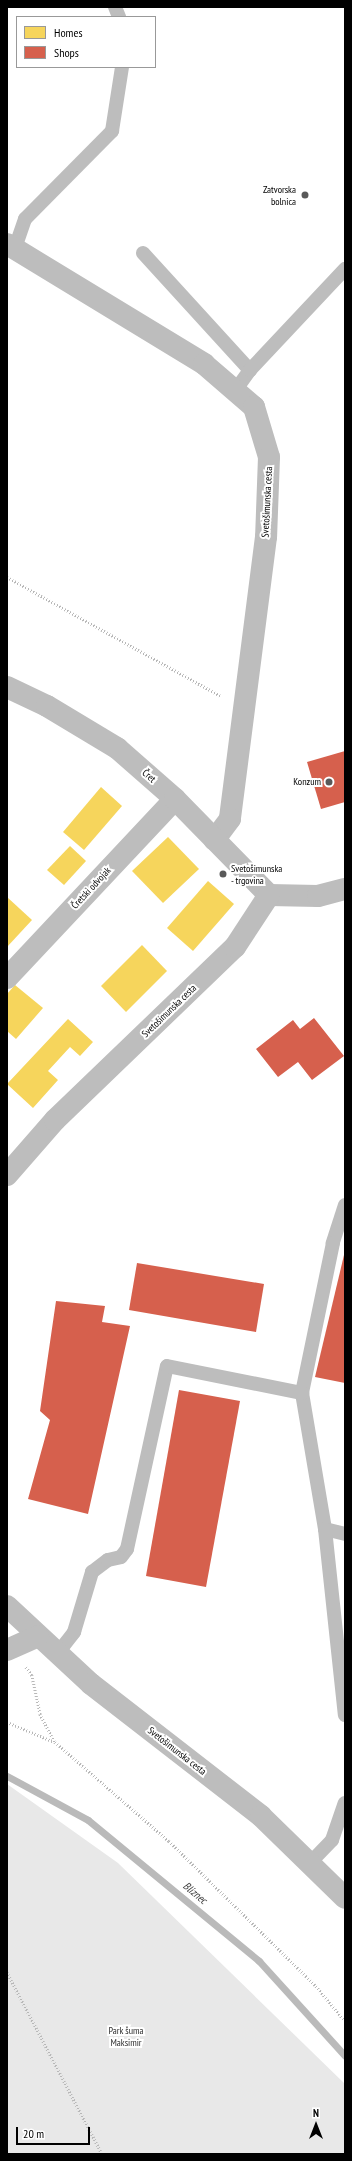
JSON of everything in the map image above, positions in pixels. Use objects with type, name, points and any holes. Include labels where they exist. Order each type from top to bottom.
[{"type":"street","name":"Svetošimunska cesta","points":[[11,246],[204,364],[254,407],[270,457],[266,537],[230,819],[214,840]]},
{"type":"street","name":"Čret","points":[[7,688],[47,706],[117,748],[175,799],[269,895]]},
{"type":"street","name":"Čretski odvojak","points":[[7,978],[175,799]]},
{"type":"street","points":[[269,895],[318,896],[345,889]]},
{"type":"street","name":"Svetošimunska cesta","points":[[7,1175],[55,1120],[235,948],[269,895]]},
{"type":"street","name":"Svetošimunska cesta","points":[[7,1606],[57,1654],[261,1816],[345,1898]]},
{"type":"street","points":[[8,1650],[38,1636]]},
{"type":"lane","points":[[11,246],[25,219],[112,130],[122,68]]},
{"type":"lane","points":[[143,253],[250,370]]},
{"type":"lane","points":[[235,391],[250,370],[345,269]]},
{"type":"lane","points":[[345,1206],[333,1243],[302,1393],[325,1529],[345,1715]]},
{"type":"lane","points":[[57,1654],[74,1632],[92,1572],[108,1560],[121,1557],[127,1549],[167,1366],[302,1393]]},
{"type":"lane","points":[[325,1529],[345,1534]]},
{"type":"lane","points":[[309,1864],[332,1840],[345,1803]]},
{"type":"path","points":[[7,576],[245,709]]},
{"type":"path","points":[[8,1650],[32,1675],[40,1714],[55,1742]]},
{"type":"path","points":[[7,1722],[55,1742],[169,1842],[316,1986],[345,2021]]},
{"type":"path","points":[[7,1972],[102,2154]]},
{"type":"green space","name":"Park šuma Maksimir","points":[[7,1784],[118,1863],[345,2084],[345,2154],[7,2154]]},
{"type":"building: Homes","points":[[101,787],[122,806],[84,850],[63,832]]},
{"type":"building: Homes","points":[[168,837],[199,869],[163,903],[132,871]]},
{"type":"building: Homes","points":[[70,846],[86,861],[64,885],[47,870]]},
{"type":"building: Homes","points":[[208,881],[234,904],[193,951],[167,928]]},
{"type":"building: Homes","points":[[7,897],[32,920],[7,947]]},
{"type":"building: Homes","points":[[142,945],[167,971],[126,1012],[101,986]]},
{"type":"building: Homes","points":[[15,985],[43,1008],[16,1039],[7,1031],[7,994]]},
{"type":"building: Homes","points":[[68,1019],[93,1042],[80,1056],[70,1047],[48,1071],[58,1080],[33,1108],[7,1084]]},
{"type":"building: Shops","name":"Konzum","points":[[345,751],[345,802],[321,809],[307,762]]},
{"type":"building: Shops","points":[[314,1018],[344,1056],[312,1080],[298,1062],[278,1077],[256,1049],[293,1020],[300,1029]]},
{"type":"building: Shops","points":[[345,1255],[345,1383],[315,1377]]},
{"type":"building: Shops","points":[[137,1263],[264,1284],[256,1332],[129,1310]]},
{"type":"building: Shops","points":[[56,1301],[105,1306],[102,1322],[130,1326],[88,1514],[28,1499],[50,1420],[40,1411]]},
{"type":"building: Shops","points":[[179,1390],[240,1401],[206,1587],[146,1576]]},
{"type":"waterway","name":"Bliznec","points":[[7,1776],[88,1820],[259,1961],[345,2056]]},
{"type":"place","name":"Zatvorska bolnica","points":[[305,195]]},
{"type":"place","name":"Konzum","points":[[329,782]]},
{"type":"place","name":"Svetošimunska - trgovina","points":[[223,874]]}]
